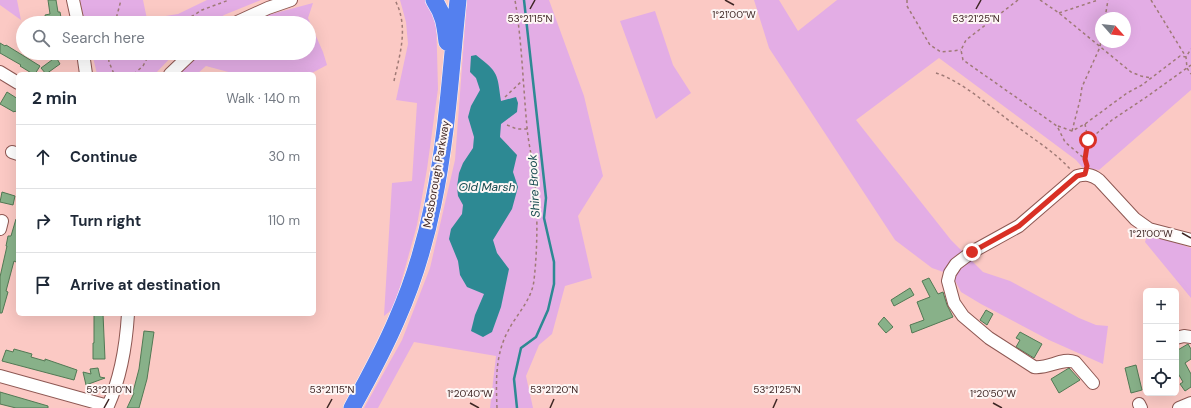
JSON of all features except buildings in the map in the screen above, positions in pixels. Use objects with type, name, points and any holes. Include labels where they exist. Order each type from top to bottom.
[{"type":"highway","name":"Mosborough Parkway","points":[[434,0],[440,9],[444,20],[451,70]]},
{"type":"highway","name":"Mosborough Parkway","points":[[352,408],[398,319],[423,246],[433,204],[441,157],[458,0]]},
{"type":"street","points":[[74,0],[77,16]]},
{"type":"street","points":[[250,16],[291,0]]},
{"type":"street","points":[[84,60],[86,72]]},
{"type":"street","points":[[172,72],[185,60]]},
{"type":"street","points":[[0,72],[16,82]]},
{"type":"street","points":[[1093,383],[1075,362],[1066,360],[1042,368],[1034,366],[989,338],[963,316],[954,303],[948,281],[950,273],[956,264],[972,252],[1019,226],[1081,175],[1092,175],[1099,180],[1135,218],[1149,229],[1191,240]]},
{"type":"street","points":[[0,376],[107,407],[119,378],[127,334],[128,316]]},
{"type":"street","points":[[1179,337],[1191,337]]},
{"type":"street","points":[[1179,408],[1191,402]]},
{"type":"path","points":[[118,16],[121,0]]},
{"type":"path","points":[[192,16],[202,10],[229,0]]},
{"type":"path","points":[[394,81],[403,32],[402,17],[395,0]]},
{"type":"path","points":[[497,408],[496,383],[498,354],[507,332],[525,304],[534,283],[536,249],[536,205],[533,167],[527,129],[515,0]]},
{"type":"path","points":[[907,0],[907,6],[930,45],[941,52],[956,52],[961,50]]},
{"type":"path","points":[[1018,0],[966,40],[961,50],[963,60],[1057,126],[1072,131],[1085,124],[1127,93],[1142,85],[1180,56],[1186,57]]},
{"type":"path","points":[[1040,0],[1095,43]]},
{"type":"path","points":[[1059,14],[1098,0]]},
{"type":"path","points":[[1106,12],[1108,0]]},
{"type":"path","points":[[1151,0],[1186,57],[1187,68],[1191,74]]},
{"type":"path","points":[[1072,131],[1082,86],[1100,48]]},
{"type":"path","points":[[1101,48],[1131,72],[1151,78]]},
{"type":"path","points":[[1186,57],[1191,49]]},
{"type":"path","points":[[109,60],[113,72]]},
{"type":"path","points":[[136,72],[146,60]]},
{"type":"path","points":[[1088,140],[1112,120],[1191,65]]},
{"type":"path","points":[[936,73],[956,82],[1081,175],[1087,166],[1085,159],[1088,140],[1085,124]]},
{"type":"path","points":[[505,97],[523,80]]},
{"type":"path","points":[[507,125],[517,129],[527,129]]},
{"type":"path","points":[[1057,126],[1065,142],[1085,159]]},
{"type":"shaded area","points":[[0,0],[17,0],[20,16],[16,16],[0,5]]},
{"type":"shaded area","points":[[80,0],[143,0],[146,16],[83,16]]},
{"type":"shaded area","points":[[207,0],[261,0],[224,15],[166,16],[178,14]]},
{"type":"shaded area","points":[[400,0],[428,0],[436,13],[438,89],[427,169],[417,225],[394,308],[384,316],[392,183],[412,181],[417,103],[396,100],[408,44],[406,22]]},
{"type":"shaded area","points":[[467,0],[549,0],[584,96],[603,176],[578,216],[592,278],[565,286],[552,334],[539,345],[526,376],[533,408],[490,408],[496,356],[414,342],[378,408],[364,408],[402,340],[430,268],[455,160]]},
{"type":"shaded area","points":[[754,0],[779,0],[798,31],[837,0],[1191,0],[1191,90],[1099,170],[1082,167],[1076,160],[939,58],[856,120],[951,240],[983,272],[1010,281],[1079,318],[1096,325],[1108,326],[1103,364],[1049,340],[981,304],[961,292],[952,275],[932,268],[895,240],[769,48]]},
{"type":"shaded area","points":[[313,3],[309,16],[266,16]]},
{"type":"shaded area","points":[[655,11],[673,65],[691,93],[656,119],[620,21]]},
{"type":"shaded area","points":[[316,36],[327,65],[314,72],[228,72],[206,66],[199,72],[181,72],[194,60],[316,60]]},
{"type":"shaded area","points":[[94,60],[168,60],[157,72],[97,72]]},
{"type":"shaded area","points":[[1148,233],[1191,248],[1191,298],[1145,242]]},
{"type":"water","name":"Old Marsh","points":[[476,55],[496,74],[501,101],[516,97],[518,103],[517,112],[501,124],[500,137],[517,155],[513,172],[518,187],[512,209],[493,240],[497,253],[509,269],[501,307],[492,332],[483,337],[471,331],[475,315],[484,294],[467,287],[460,275],[458,261],[449,239],[451,229],[462,214],[463,205],[458,196],[457,187],[459,173],[463,163],[473,148],[474,137],[468,117],[471,106],[480,90],[476,78],[470,72],[471,56]]},
{"type":"waterway","name":"Shire Brook","points":[[517,408],[514,379],[521,348],[536,337],[548,310],[554,284],[554,262],[544,218],[546,198],[524,0]]},
{"type":"route","points":[[972,252],[1019,226],[1077,176],[1085,174],[1087,166],[1085,159],[1088,140]]}]
